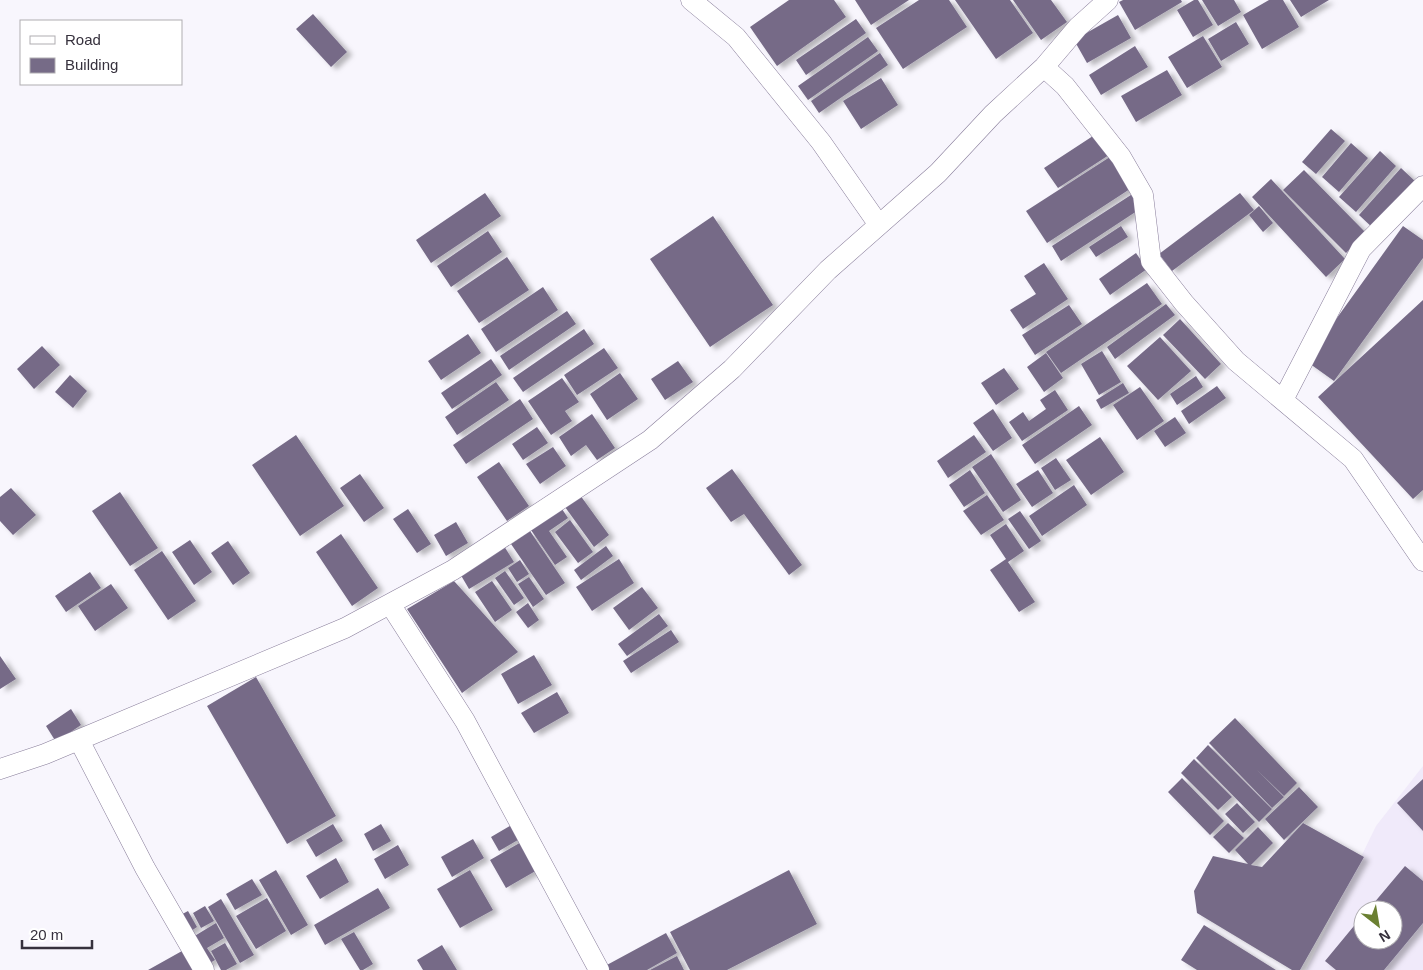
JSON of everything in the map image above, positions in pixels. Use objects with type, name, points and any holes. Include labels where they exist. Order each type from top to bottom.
[{"type":"street","points":[[691,0],[736,37],[821,142],[879,225]]},
{"type":"street","points":[[0,769],[79,740],[345,628],[453,570],[650,440],[732,369],[828,270],[938,173],[993,114],[1044,67],[1078,27],[1108,0]]},
{"type":"street","points":[[1044,67],[1065,86],[1121,157],[1143,195],[1151,261],[1184,303],[1236,361],[1353,459],[1423,561]]},
{"type":"street","points":[[1283,400],[1360,249],[1423,186]]},
{"type":"street","points":[[390,604],[466,721],[599,970]]},
{"type":"street","points":[[79,740],[145,868],[204,970]]},
{"type":"shaded area","points":[[1423,766],[1423,970],[1306,970],[1376,826]]},
{"type":"building","points":[[789,0],[834,0],[846,17],[777,66],[750,27]]},
{"type":"building","points":[[855,0],[909,0],[871,25]]},
{"type":"building","points":[[919,0],[949,0],[967,27],[903,69],[876,28]]},
{"type":"building","points":[[955,0],[1010,0],[1033,33],[996,59]]},
{"type":"building","points":[[1013,0],[1051,0],[1067,22],[1041,40]]},
{"type":"building","points":[[1123,0],[1181,0],[1182,2],[1135,30],[1119,2]]},
{"type":"building","points":[[1194,0],[1198,0],[1213,25],[1193,37],[1177,10]]},
{"type":"building","points":[[1202,0],[1234,0],[1241,12],[1218,26]]},
{"type":"building","points":[[1269,0],[1283,0],[1299,27],[1262,49],[1243,15]]},
{"type":"building","points":[[1290,0],[1329,0],[1301,17]]},
{"type":"building","points":[[313,14],[347,52],[331,67],[296,29]]},
{"type":"building","points":[[1118,15],[1131,38],[1087,63],[1074,40]]},
{"type":"building","points":[[856,19],[866,33],[806,75],[796,60]]},
{"type":"building","points":[[1236,22],[1249,44],[1221,61],[1208,39]]},
{"type":"building","points":[[1203,36],[1222,67],[1187,88],[1168,57]]},
{"type":"building","points":[[868,37],[878,51],[808,100],[798,86]]},
{"type":"building","points":[[1135,46],[1148,67],[1101,95],[1089,75]]},
{"type":"building","points":[[880,53],[888,65],[819,113],[811,101]]},
{"type":"building","points":[[1167,70],[1182,95],[1136,122],[1121,96]]},
{"type":"building","points":[[881,78],[898,105],[861,129],[843,101]]},
{"type":"building","points":[[1331,129],[1345,141],[1316,174],[1302,162]]},
{"type":"building","points":[[1096,134],[1109,155],[1058,188],[1044,168]]},
{"type":"building","points":[[1351,143],[1368,158],[1339,192],[1322,177]]},
{"type":"building","points":[[1380,151],[1396,166],[1356,212],[1339,197]]},
{"type":"building","points":[[1113,155],[1133,187],[1047,243],[1026,211]]},
{"type":"building","points":[[1401,168],[1417,183],[1375,230],[1359,215]]},
{"type":"building","points":[[1304,170],[1366,233],[1346,253],[1283,190]]},
{"type":"building","points":[[1271,179],[1345,259],[1326,277],[1252,197]]},
{"type":"building","points":[[485,193],[501,216],[431,263],[416,240]]},
{"type":"building","points":[[1134,193],[1143,207],[1061,261],[1052,246]]},
{"type":"building","points":[[1240,193],[1254,210],[1172,271],[1159,254]]},
{"type":"building","points":[[1259,206],[1273,223],[1263,232],[1249,215]]},
{"type":"building","points":[[713,216],[773,305],[710,347],[650,259]]},
{"type":"building","points":[[1121,226],[1128,237],[1096,257],[1089,247]]},
{"type":"building","points":[[1403,226],[1423,240],[1423,258],[1334,381],[1306,361]]},
{"type":"building","points":[[488,231],[502,252],[451,287],[437,266]]},
{"type":"building","points":[[1136,253],[1147,269],[1110,295],[1099,279]]},
{"type":"building","points":[[507,257],[529,290],[479,323],[457,291]]},
{"type":"building","points":[[1044,263],[1068,299],[1023,329],[1010,310],[1036,294],[1024,276]]},
{"type":"building","points":[[1147,283],[1162,304],[1061,373],[1046,352]]},
{"type":"building","points":[[543,287],[558,310],[496,352],[481,329]]},
{"type":"building","points":[[1423,300],[1423,490],[1413,499],[1318,397]]},
{"type":"building","points":[[1166,304],[1175,315],[1115,359],[1107,347]]},
{"type":"building","points":[[1069,305],[1082,324],[1035,355],[1022,335]]},
{"type":"building","points":[[567,311],[576,324],[509,370],[500,356]]},
{"type":"building","points":[[1180,319],[1221,364],[1205,379],[1163,335]]},
{"type":"building","points":[[584,329],[594,344],[523,392],[513,378]]},
{"type":"building","points":[[468,334],[481,353],[441,380],[428,361]]},
{"type":"building","points":[[1160,337],[1191,371],[1158,400],[1127,366]]},
{"type":"building","points":[[42,346],[60,365],[34,389],[17,369]]},
{"type":"building","points":[[604,348],[618,368],[577,395],[564,375]]},
{"type":"building","points":[[1102,351],[1121,382],[1099,395],[1081,364]]},
{"type":"building","points":[[1046,353],[1063,378],[1044,392],[1027,367]]},
{"type":"building","points":[[491,359],[502,375],[452,409],[441,393]]},
{"type":"building","points":[[678,361],[693,382],[665,400],[651,379]]},
{"type":"building","points":[[1004,368],[1019,389],[996,405],[981,383]]},
{"type":"building","points":[[620,373],[638,399],[607,420],[590,394]]},
{"type":"building","points":[[70,375],[87,391],[73,408],[55,392]]},
{"type":"building","points":[[1196,376],[1203,387],[1177,405],[1170,394]]},
{"type":"building","points":[[562,378],[579,402],[565,411],[572,421],[551,435],[528,401]]},
{"type":"building","points":[[496,382],[509,400],[457,435],[445,417]]},
{"type":"building","points":[[1123,383],[1129,393],[1101,409],[1096,400]]},
{"type":"building","points":[[1217,386],[1226,398],[1189,424],[1181,411]]},
{"type":"building","points":[[1140,387],[1164,421],[1137,440],[1113,405]]},
{"type":"building","points":[[1055,390],[1068,410],[1022,441],[1009,422],[1023,412],[1029,421],[1046,409],[1040,400]]},
{"type":"building","points":[[520,399],[533,419],[466,464],[453,445]]},
{"type":"building","points":[[1079,406],[1092,425],[1035,464],[1022,445]]},
{"type":"building","points":[[993,409],[1012,438],[993,451],[973,423]]},
{"type":"building","points":[[592,414],[615,448],[597,460],[586,445],[571,456],[559,437]]},
{"type":"building","points":[[1175,417],[1186,433],[1165,447],[1154,431]]},
{"type":"building","points":[[537,427],[548,443],[523,460],[512,444]]},
{"type":"building","points":[[296,435],[344,506],[300,536],[252,465]]},
{"type":"building","points":[[974,435],[986,452],[948,478],[937,461]]},
{"type":"building","points":[[1100,437],[1124,472],[1091,495],[1066,460]]},
{"type":"building","points":[[553,447],[566,466],[540,484],[526,464]]},
{"type":"building","points":[[991,454],[1021,500],[1003,512],[972,467]]},
{"type":"building","points":[[1056,458],[1071,480],[1055,490],[1041,468]]},
{"type":"building","points":[[499,462],[529,506],[507,521],[477,477]]},
{"type":"building","points":[[732,469],[802,565],[789,575],[744,514],[731,522],[706,488]]},
{"type":"building","points":[[970,470],[985,493],[964,507],[949,485]]},
{"type":"building","points":[[1038,470],[1053,493],[1032,507],[1016,484]]},
{"type":"building","points":[[360,474],[384,508],[364,522],[340,488]]},
{"type":"building","points":[[1074,485],[1087,505],[1042,536],[1029,516]]},
{"type":"building","points":[[11,488],[36,515],[13,535],[0,521],[0,497]]},
{"type":"building","points":[[120,492],[158,548],[130,566],[92,511]]},
{"type":"building","points":[[580,495],[609,535],[594,547],[565,507]]},
{"type":"building","points":[[987,495],[1004,520],[981,535],[963,511]]},
{"type":"building","points":[[408,509],[431,544],[417,553],[393,519]]},
{"type":"building","points":[[562,509],[568,518],[549,531],[567,557],[555,565],[531,530]]},
{"type":"building","points":[[1020,511],[1041,541],[1029,549],[1008,519]]},
{"type":"building","points":[[570,520],[593,552],[578,563],[555,532]]},
{"type":"building","points":[[456,522],[468,543],[446,556],[434,535]]},
{"type":"building","points":[[1006,524],[1024,551],[1008,562],[1035,602],[1019,612],[990,570],[1006,559],[990,535]]},
{"type":"building","points":[[530,531],[565,583],[546,595],[511,544]]},
{"type":"building","points":[[341,534],[378,588],[352,606],[316,552]]},
{"type":"building","points":[[190,540],[212,572],[194,585],[172,552]]},
{"type":"building","points":[[228,541],[250,573],[233,585],[211,553]]},
{"type":"building","points":[[504,546],[514,562],[469,589],[459,572]]},
{"type":"building","points":[[606,546],[613,556],[581,580],[574,570]]},
{"type":"building","points":[[162,551],[196,601],[168,620],[134,570]]},
{"type":"building","points":[[619,559],[634,583],[592,611],[576,587]]},
{"type":"building","points":[[520,560],[529,574],[517,582],[508,568]]},
{"type":"building","points":[[505,571],[524,598],[514,605],[495,578]]},
{"type":"building","points":[[90,572],[101,588],[66,612],[55,596]]},
{"type":"building","points":[[529,577],[544,599],[533,607],[518,584]]},
{"type":"building","points":[[454,581],[518,652],[462,693],[407,609]]},
{"type":"building","points":[[492,581],[512,610],[495,622],[475,592]]},
{"type":"building","points":[[111,584],[128,608],[95,631],[78,606]]},
{"type":"building","points":[[642,587],[658,608],[629,630],[613,608]]},
{"type":"building","points":[[528,603],[539,620],[528,628],[516,612]]},
{"type":"building","points":[[659,614],[668,626],[627,656],[618,644]]},
{"type":"building","points":[[671,630],[679,642],[631,673],[623,661]]},
{"type":"building","points":[[534,655],[552,685],[518,704],[501,674]]},
{"type":"building","points":[[0,656],[16,679],[0,689]]},
{"type":"building","points":[[256,677],[336,816],[287,844],[207,706]]},
{"type":"building","points":[[557,692],[569,713],[534,733],[521,713]]},
{"type":"building","points":[[71,709],[81,725],[56,742],[46,726]]},
{"type":"building","points":[[1235,718],[1297,783],[1284,796],[1257,770],[1284,797],[1272,808],[1209,743]]},
{"type":"building","points":[[1208,745],[1272,809],[1259,822],[1196,758]]},
{"type":"building","points":[[1194,759],[1232,797],[1218,810],[1181,773]]},
{"type":"building","points":[[1182,778],[1224,821],[1210,835],[1168,792]]},
{"type":"building","points":[[1423,779],[1423,831],[1397,803]]},
{"type":"building","points":[[1299,787],[1318,807],[1284,840],[1265,819]]},
{"type":"building","points":[[1237,803],[1255,822],[1243,833],[1225,814]]},
{"type":"building","points":[[515,823],[523,837],[499,851],[491,837]]},
{"type":"building","points":[[1228,823],[1244,838],[1229,853],[1213,837]]},
{"type":"building","points":[[1303,823],[1364,857],[1300,970],[1292,970],[1197,913],[1194,891],[1213,856],[1248,864],[1235,850],[1258,827],[1273,843],[1251,865],[1262,867]]},
{"type":"building","points":[[333,824],[343,841],[316,857],[306,840]]},
{"type":"building","points":[[381,824],[391,841],[373,851],[364,834]]},
{"type":"building","points":[[473,839],[484,858],[452,877],[441,857]]},
{"type":"building","points":[[523,841],[539,869],[506,888],[490,860]]},
{"type":"building","points":[[398,845],[409,865],[385,879],[374,859]]},
{"type":"building","points":[[336,858],[349,882],[320,899],[306,876]]},
{"type":"building","points":[[1405,866],[1423,881],[1423,923],[1403,947],[1403,900],[1376,900]]},
{"type":"building","points":[[276,870],[308,925],[291,935],[259,880]]},
{"type":"building","points":[[470,870],[493,910],[460,928],[437,889]]},
{"type":"building","points":[[789,870],[817,924],[727,970],[690,970],[670,932]]},
{"type":"building","points":[[252,879],[262,895],[235,910],[226,894]]},
{"type":"building","points":[[378,888],[390,908],[325,945],[314,925]]},
{"type":"building","points":[[267,898],[286,931],[256,949],[236,916]]},
{"type":"building","points":[[221,899],[254,955],[240,963],[208,907]]},
{"type":"building","points":[[205,906],[214,921],[201,928],[193,913]]},
{"type":"building","points":[[188,911],[197,927],[185,935],[175,918]]},
{"type":"building","points":[[216,923],[224,938],[207,948],[215,960],[203,967],[188,940]]},
{"type":"building","points":[[1204,925],[1276,970],[1197,970],[1181,960]]},
{"type":"building","points":[[1353,927],[1353,950],[1401,950],[1384,970],[1336,970],[1325,961]]},
{"type":"building","points":[[354,932],[373,964],[363,970],[360,970],[341,939]]},
{"type":"building","points":[[666,933],[677,953],[647,970],[607,970],[605,966]]},
{"type":"building","points":[[225,943],[237,964],[226,970],[221,970],[211,951]]},
{"type":"building","points":[[442,945],[457,970],[423,970],[417,960]]},
{"type":"building","points":[[182,951],[193,970],[148,970]]},
{"type":"building","points":[[677,956],[684,970],[650,970]]}]
